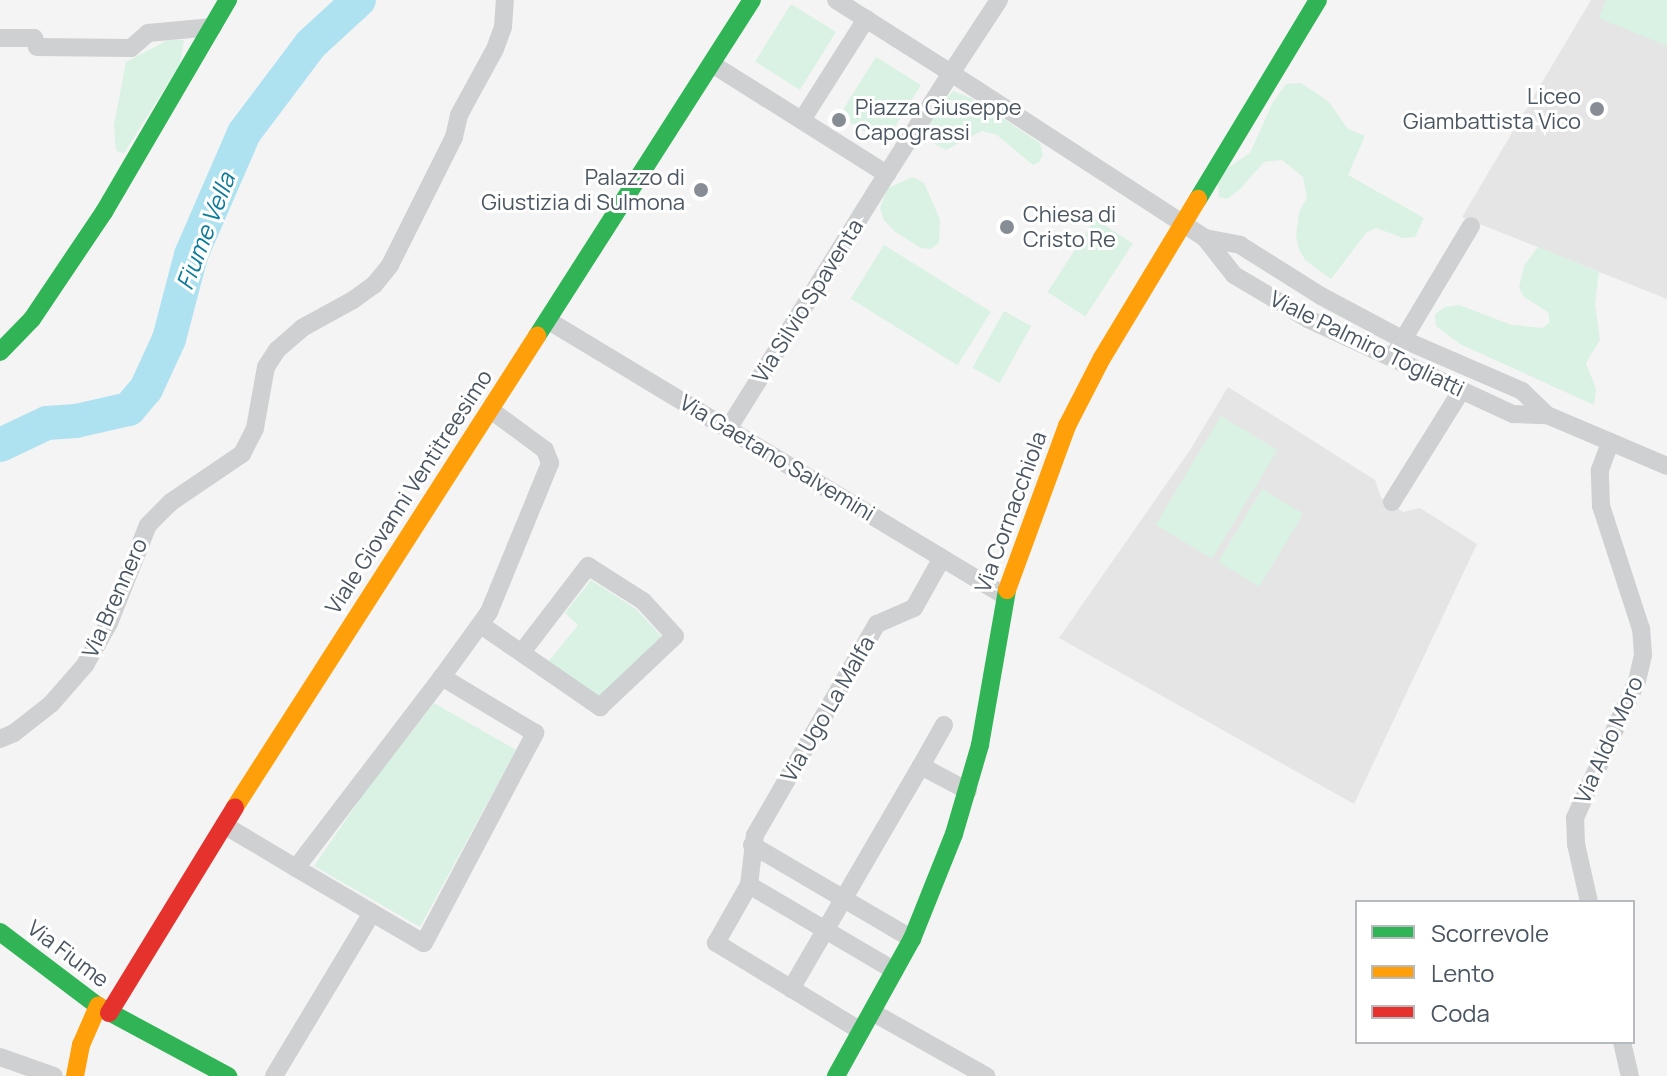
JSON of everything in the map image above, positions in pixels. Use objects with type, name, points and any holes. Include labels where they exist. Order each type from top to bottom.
[{"type":"street","points":[[0,352],[32,319],[65,272],[228,0]]},
{"type":"street","name":"Via Brennero","points":[[0,739],[14,733],[51,704],[85,665],[109,623],[148,525],[171,502],[235,462],[255,428],[262,383],[277,350],[295,332],[374,285],[390,265],[454,137],[459,115],[495,49],[503,27],[505,0]]},
{"type":"street","name":"Viale Giovanni Ventitreesimo","points":[[75,1076],[85,1032],[104,1009],[224,825],[752,0]]},
{"type":"street","points":[[836,0],[951,73]]},
{"type":"street","points":[[712,64],[887,174],[999,0]]},
{"type":"street","name":"Via Cornacchiola","points":[[836,1076],[912,939],[968,791],[980,745],[1005,596],[1032,514],[1084,392],[1318,0]]},
{"type":"street","points":[[802,120],[866,19]]},
{"type":"street","points":[[0,38],[34,38],[37,47],[131,48],[148,33],[213,27]]},
{"type":"street","name":"Viale Palmiro Togliatti","points":[[951,73],[1205,238],[1234,275],[1308,319],[1392,361],[1513,414],[1547,415]]},
{"type":"street","name":"Via Silvio Spaventa","points":[[728,429],[887,174]]},
{"type":"street","points":[[1392,361],[1402,339],[1471,226]]},
{"type":"street","name":"Viale Palmiro Togliatti","points":[[1205,238],[1240,245],[1321,296],[1402,339],[1522,391],[1547,415],[1667,466]]},
{"type":"street","name":"Via Gaetano Salvemini","points":[[549,321],[1005,596]]},
{"type":"street","points":[[1392,502],[1461,391]]},
{"type":"street","points":[[296,868],[481,625],[550,463],[545,450],[491,410]]},
{"type":"street","name":"Via Aldo Moro","points":[[1589,900],[1576,844],[1575,818],[1637,681],[1643,655],[1641,629],[1601,506],[1600,470],[1610,442]]},
{"type":"street","name":"Via Ugo La Malfa","points":[[749,885],[752,845],[877,624],[914,608],[942,558]]},
{"type":"street","points":[[481,625],[600,707],[675,636],[643,601],[588,566],[522,652]]},
{"type":"street","points":[[224,825],[424,943],[535,733],[442,677]]},
{"type":"street","points":[[791,989],[944,725]]},
{"type":"street","points":[[921,766],[968,791]]},
{"type":"street","points":[[752,845],[912,939]]},
{"type":"street","points":[[861,1031],[716,943],[749,885],[895,971]]},
{"type":"street","points":[[274,1076],[372,913]]},
{"type":"street","name":"Via Fiume","points":[[0,932],[104,1009],[228,1076]]},
{"type":"street","points":[[872,1012],[986,1076]]},
{"type":"street","points":[[1622,1044],[1630,1076]]},
{"type":"street","points":[[0,1057],[54,1076]]},
{"type":"shaded area","name":"Liceo Giambattista Vico","points":[[1591,0],[1667,0],[1667,299],[1462,217]]},
{"type":"shaded area","points":[[1228,387],[1375,480],[1381,498],[1403,512],[1420,508],[1477,544],[1354,804],[1059,638],[1190,450]]},
{"type":"green space","points":[[1606,0],[1667,0],[1667,46],[1599,18]]},
{"type":"green space","points":[[791,4],[836,32],[800,90],[755,62]]},
{"type":"green space","points":[[168,40],[184,40],[180,64],[124,153],[116,151],[114,125],[126,62]]},
{"type":"green space","points":[[876,57],[921,85],[884,144],[839,116]]},
{"type":"green space","points":[[1301,83],[1328,101],[1348,129],[1365,136],[1348,175],[1424,218],[1415,237],[1403,238],[1376,228],[1366,233],[1331,279],[1305,260],[1299,249],[1296,236],[1299,212],[1307,198],[1303,177],[1282,160],[1264,162],[1240,189],[1227,199],[1219,197],[1218,183],[1226,169],[1250,153],[1273,102],[1286,84]]},
{"type":"green space","points":[[953,91],[973,99],[1040,143],[1043,155],[1039,162],[1033,165],[997,135],[982,131],[946,150],[934,144],[928,131],[928,121]]},
{"type":"green space","points":[[913,177],[924,183],[940,219],[939,243],[931,249],[921,248],[894,231],[884,220],[880,208],[888,188]]},
{"type":"green space","points":[[1095,219],[1133,244],[1085,316],[1048,292]]},
{"type":"green space","points":[[884,245],[991,312],[957,365],[851,298]]},
{"type":"green space","points":[[1538,247],[1599,272],[1595,304],[1600,340],[1586,363],[1596,389],[1594,405],[1460,344],[1436,326],[1435,314],[1445,307],[1459,305],[1512,325],[1543,328],[1550,322],[1548,312],[1524,297],[1519,288],[1524,266]]},
{"type":"green space","points":[[1004,311],[1031,326],[1000,383],[972,368]]},
{"type":"green space","points":[[1221,416],[1278,450],[1212,559],[1156,525]]},
{"type":"green space","points":[[1262,489],[1303,514],[1259,587],[1218,562]]},
{"type":"green space","points":[[591,580],[636,609],[662,637],[598,698],[548,662],[578,625],[565,613]]},
{"type":"green space","points":[[434,703],[516,750],[420,927],[314,866],[367,789]]},
{"type":"waterway","name":"Fiume Vella","points":[[0,445],[47,423],[76,421],[129,409],[146,389],[169,339],[191,255],[244,133],[311,44],[359,0]]},
{"type":"traffic: fast","points":[[0,352],[32,319],[104,212],[228,0]]},
{"type":"traffic: fast","points":[[537,336],[752,0]]},
{"type":"traffic: fast","points":[[1198,199],[1318,0]]},
{"type":"traffic: fast","points":[[836,1076],[912,939],[954,834],[980,745],[1007,590]]},
{"type":"traffic: fast","points":[[0,932],[98,1006],[228,1076]]},
{"type":"traffic: slow","points":[[1007,590],[1067,426],[1102,358],[1198,199]]},
{"type":"traffic: slow","points":[[235,807],[537,336]]},
{"type":"traffic: slow","points":[[75,1076],[81,1045],[98,1006]]},
{"type":"traffic: jam","points":[[109,1013],[235,807]]},
{"type":"place","name":"Liceo Giambattista Vico","points":[[1597,109]]},
{"type":"place","name":"Piazza Giuseppe Capograssi","points":[[839,120]]},
{"type":"place","name":"Palazzo di Giustizia di Sulmona","points":[[701,190]]},
{"type":"place","name":"Chiesa di Cristo Re","points":[[1007,227]]}]
